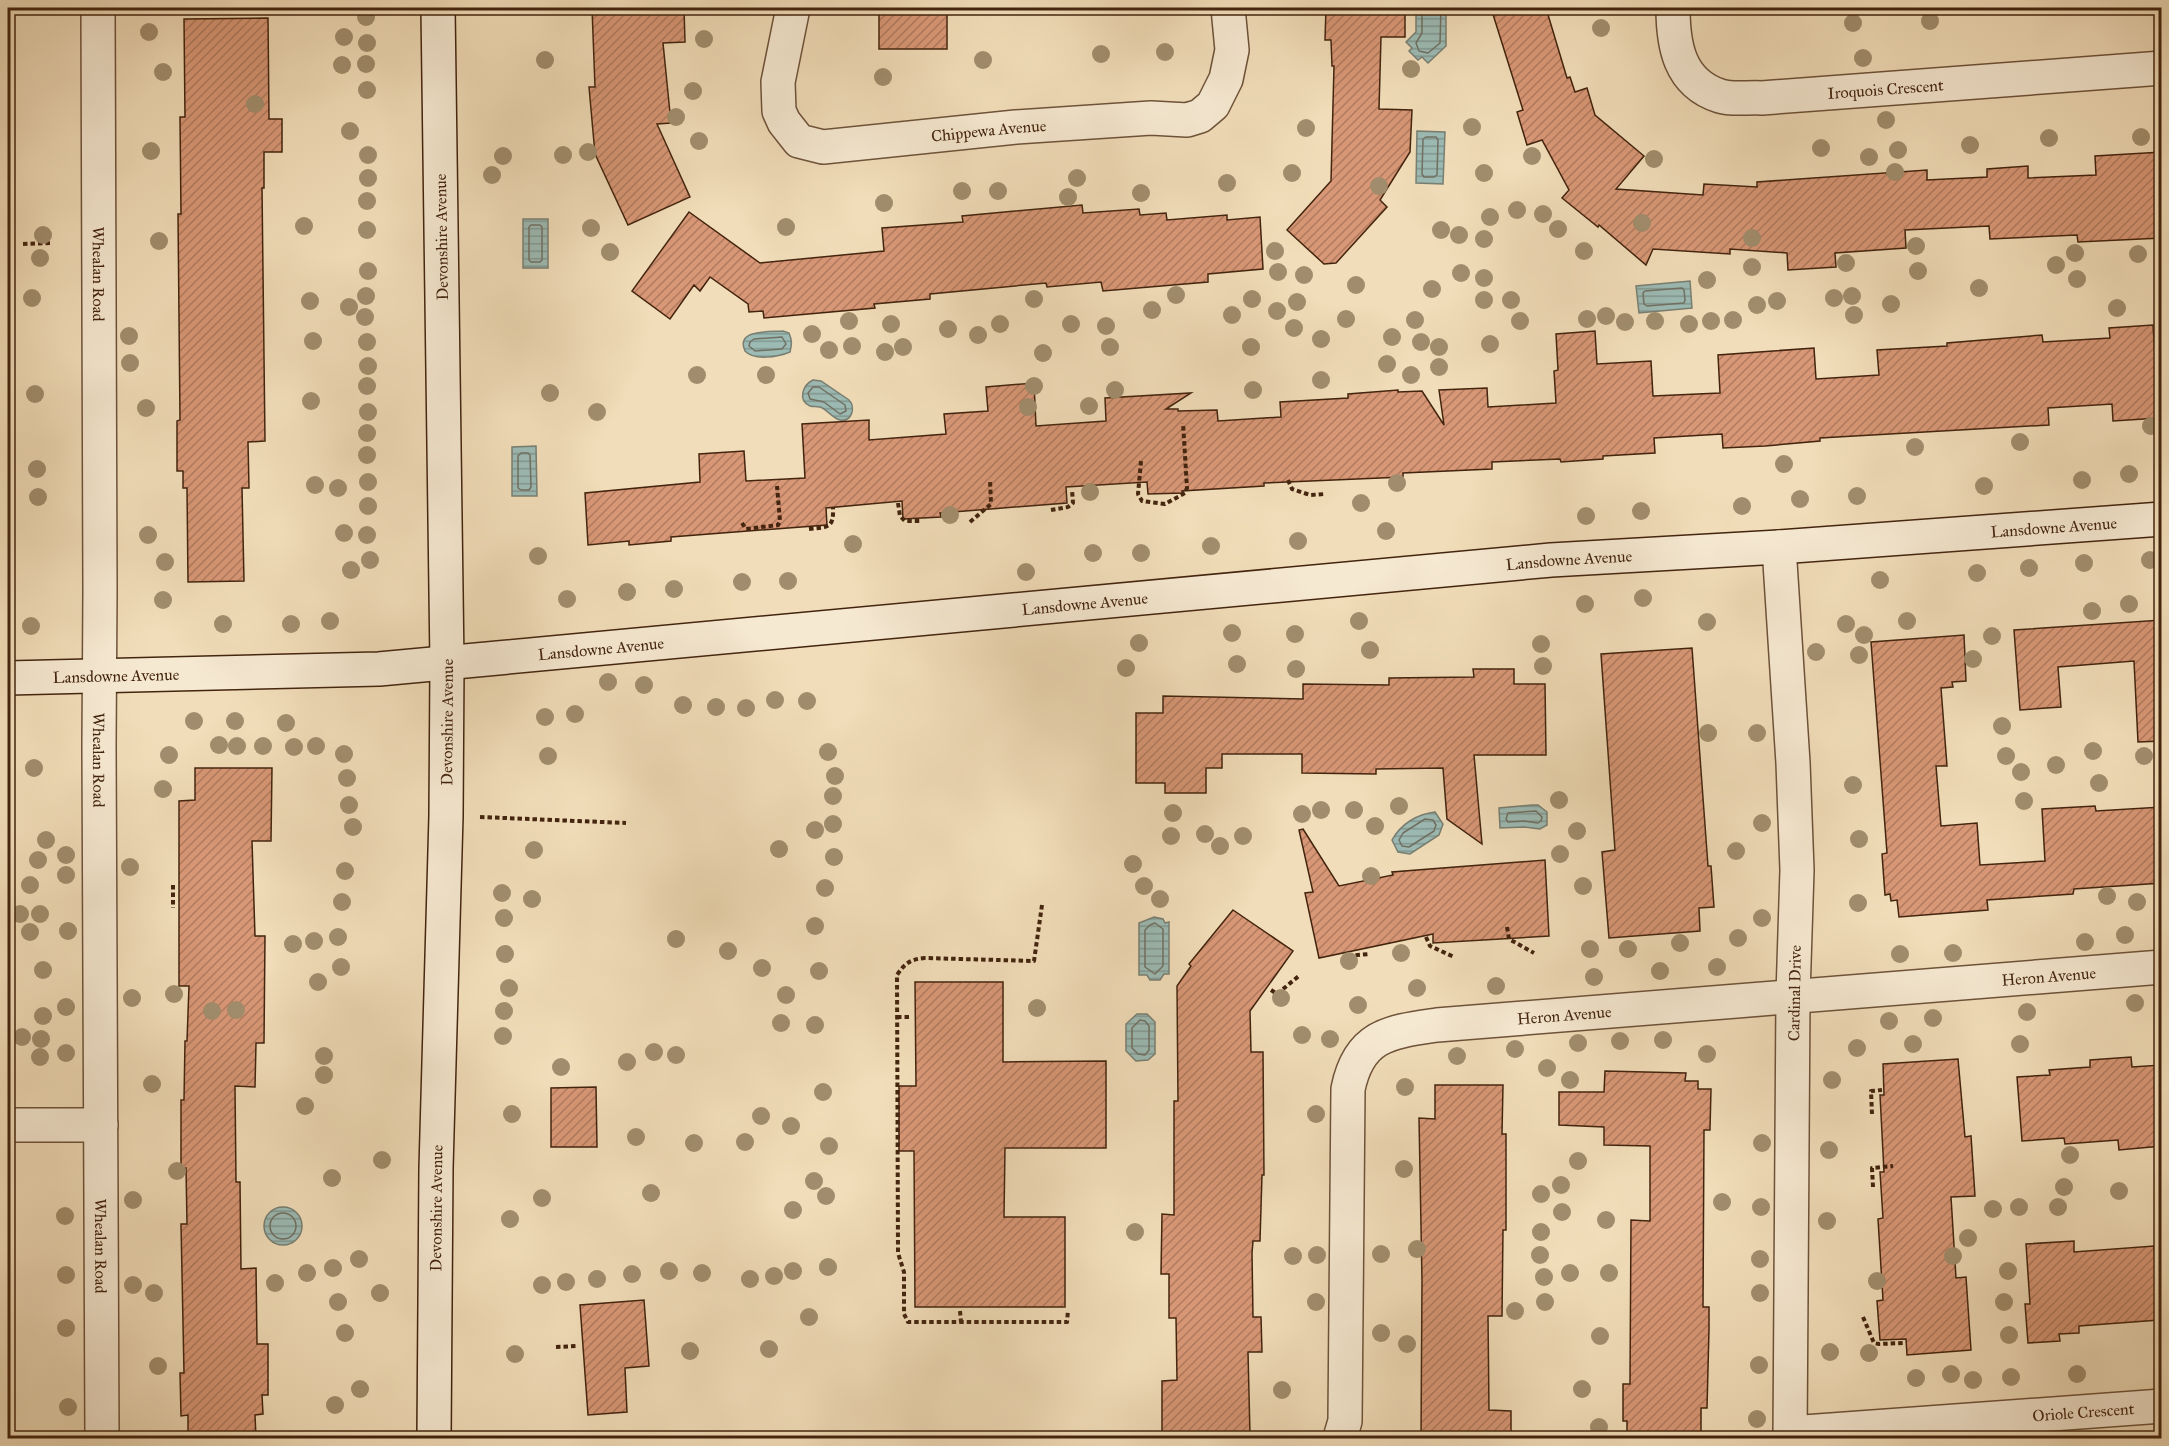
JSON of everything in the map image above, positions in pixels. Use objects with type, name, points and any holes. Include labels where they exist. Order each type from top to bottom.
[{"type":"street","name":"Whealan Road","points":[[98,8],[102,1438]]},
{"type":"street","name":"Devonshire Avenue","points":[[434,1438],[436,1168],[446,816],[447,664],[438,8]]},
{"type":"street","name":"Chippewa Avenue","points":[[793,8],[778,82],[779,111],[784,122],[799,141],[823,147],[1016,127],[1151,118],[1188,120],[1200,117],[1213,105],[1226,79],[1232,50],[1228,8]]},
{"type":"street","name":"Iroquois Crescent","points":[[1673,8],[1677,49],[1682,66],[1691,78],[1722,97],[1762,98],[2162,68]]},
{"type":"street","name":"Lansdowne Avenue","points":[[8,678],[379,669],[447,664],[1533,562],[1779,548],[2162,519]]},
{"type":"street","name":"Cardinal Drive","points":[[1779,548],[1796,819],[1797,870],[1790,1436]]},
{"type":"street","name":"Heron Avenue","points":[[1340,1438],[1345,1421],[1348,1089],[1352,1072],[1359,1058],[1376,1040],[1406,1029],[1437,1025],[1794,995],[2162,968]]},
{"type":"street","points":[[8,1125],[101,1125]]},
{"type":"street","name":"Oriole Crescent","points":[[1790,1436],[2162,1406]]},
{"type":"path","points":[[23,244],[50,243]]},
{"type":"path","points":[[1141,461],[1138,494],[1142,501],[1165,504],[1185,493],[1183,423]]},
{"type":"path","points":[[970,522],[991,504],[990,480]]},
{"type":"path","points":[[1288,480],[1292,489],[1302,494],[1325,494]]},
{"type":"path","points":[[742,523],[746,529],[778,525],[780,521],[777,486]]},
{"type":"path","points":[[1051,510],[1068,507],[1073,503],[1072,490]]},
{"type":"path","points":[[898,503],[900,516],[905,521],[921,521]]},
{"type":"path","points":[[809,529],[826,527],[831,524],[833,508]]},
{"type":"path","points":[[446,816],[626,823]]},
{"type":"path","points":[[173,885],[173,908]]},
{"type":"path","points":[[1042,905],[1034,961],[912,959],[903,965],[897,975],[898,1253],[904,1272],[904,1314],[908,1322],[1067,1322],[1068,1310]]},
{"type":"path","points":[[1507,927],[1509,939],[1534,953]]},
{"type":"path","points":[[1426,937],[1430,945],[1454,957]]},
{"type":"path","points":[[1348,956],[1369,954]]},
{"type":"path","points":[[1271,990],[1276,994],[1300,975]]},
{"type":"path","points":[[897,1017],[911,1017]]},
{"type":"path","points":[[1872,1114],[1871,1091],[1882,1090]]},
{"type":"path","points":[[1872,1187],[1872,1168],[1893,1166]]},
{"type":"path","points":[[960,1311],[961,1322]]},
{"type":"path","points":[[1863,1317],[1874,1342],[1879,1344],[1904,1343]]},
{"type":"path","points":[[556,1347],[578,1346]]},
{"type":"water","points":[[1416,8],[1446,8],[1446,46],[1428,63],[1422,57],[1418,60],[1409,51],[1412,48],[1406,42],[1416,32]]},
{"type":"water","points":[[1417,131],[1445,132],[1443,184],[1416,183]]},
{"type":"water","points":[[523,219],[548,219],[548,268],[523,268]]},
{"type":"water","points":[[1690,281],[1692,308],[1639,313],[1636,286]]},
{"type":"water","points":[[783,331],[790,335],[790,352],[773,357],[760,357],[745,351],[743,344],[749,335]]},
{"type":"water","points":[[813,380],[821,381],[849,400],[852,413],[847,419],[840,420],[823,408],[806,403],[803,396],[804,389]]},
{"type":"water","points":[[536,446],[537,496],[512,496],[512,447]]},
{"type":"water","points":[[1538,805],[1547,812],[1547,825],[1540,829],[1500,828],[1499,808]]},
{"type":"water","points":[[1435,812],[1443,824],[1439,835],[1410,854],[1398,852],[1392,840],[1400,829],[1416,818]]},
{"type":"water","points":[[1154,917],[1163,919],[1165,923],[1169,922],[1169,974],[1164,974],[1160,980],[1150,980],[1147,975],[1139,975],[1139,923]]},
{"type":"water","points":[[1137,1014],[1147,1014],[1155,1022],[1155,1054],[1148,1060],[1136,1061],[1126,1051],[1126,1024]]},
{"type":"water","points":[[283,1207],[290,1208],[296,1213],[301,1219],[301,1233],[296,1239],[290,1244],[283,1245],[276,1244],[270,1239],[265,1233],[264,1226],[265,1219],[270,1213],[276,1208]]},
{"type":"building","points":[[592,8],[684,8],[685,42],[663,43],[671,123],[657,124],[690,197],[628,225],[595,154],[589,87],[595,87]]},
{"type":"building","points":[[879,8],[947,8],[947,49],[879,49]]},
{"type":"building","points":[[1326,8],[1405,8],[1405,37],[1381,37],[1379,109],[1412,110],[1410,152],[1380,200],[1387,207],[1336,263],[1324,264],[1287,230],[1331,181],[1334,66],[1332,66],[1331,40],[1325,40]]},
{"type":"building","points":[[1491,8],[1546,8],[1567,78],[1570,77],[1575,92],[1587,88],[1595,115],[1644,156],[1616,189],[1703,195],[1704,184],[1757,187],[1757,182],[1927,170],[1927,180],[1987,177],[1987,169],[2028,166],[2028,178],[2096,175],[2095,156],[2162,152],[2162,238],[2078,242],[2077,235],[1990,239],[1989,226],[1905,230],[1906,248],[1835,253],[1836,267],[1788,270],[1787,253],[1730,249],[1730,254],[1653,249],[1646,265],[1599,225],[1598,227],[1562,198],[1569,190],[1542,140],[1527,145],[1517,112],[1523,110]]},
{"type":"building","points":[[268,18],[269,119],[282,119],[282,152],[264,152],[264,188],[262,188],[265,441],[248,442],[249,488],[242,488],[244,581],[188,582],[187,488],[183,488],[183,471],[177,471],[177,421],[180,420],[178,214],[181,214],[180,117],[185,117],[184,19]]},
{"type":"building","points":[[1082,205],[1083,213],[1139,209],[1140,215],[1166,213],[1167,220],[1227,215],[1227,220],[1260,217],[1263,269],[1208,274],[1208,282],[1103,291],[1101,282],[1047,287],[1046,283],[930,294],[930,299],[874,304],[875,308],[764,318],[763,311],[749,312],[748,304],[710,277],[700,291],[694,285],[670,319],[632,291],[689,212],[760,263],[884,251],[882,228],[963,222],[962,216]]},
{"type":"building","points":[[2153,325],[2159,418],[2113,421],[2112,404],[2048,408],[2049,425],[1820,438],[1820,441],[1723,448],[1722,434],[1654,438],[1655,453],[1603,456],[1603,459],[1561,462],[1560,459],[1492,462],[1492,469],[1403,473],[1403,477],[1264,483],[1264,486],[1182,491],[1183,493],[1148,494],[1147,482],[1066,487],[1067,503],[940,513],[941,517],[903,519],[902,501],[826,508],[827,525],[671,537],[671,541],[629,545],[629,541],[588,545],[585,493],[700,482],[699,454],[744,451],[746,481],[805,478],[802,424],[869,420],[869,440],[946,434],[944,414],[988,411],[986,387],[1034,383],[1036,426],[1106,421],[1105,398],[1191,393],[1166,409],[1217,410],[1218,421],[1281,417],[1280,402],[1348,398],[1348,394],[1398,390],[1398,392],[1422,391],[1444,425],[1439,390],[1487,388],[1488,407],[1556,403],[1554,371],[1558,370],[1556,334],[1595,331],[1597,364],[1651,361],[1653,396],[1720,393],[1718,355],[1814,348],[1816,379],[1879,375],[1877,350],[1947,346],[1947,343],[2042,335],[2043,342],[2110,338],[2109,328]]},
{"type":"building","points":[[2162,620],[2162,741],[2138,742],[2134,661],[2058,667],[2061,707],[2020,710],[2014,630]]},
{"type":"building","points":[[1964,635],[1966,681],[1952,682],[1953,687],[1941,688],[1947,766],[1936,766],[1941,826],[1977,823],[1980,865],[2045,861],[2042,809],[2095,806],[2096,811],[2162,807],[2162,883],[2074,889],[2073,894],[1987,900],[1988,910],[1899,917],[1897,900],[1891,901],[1890,894],[1885,895],[1882,854],[1887,853],[1871,642]]},
{"type":"building","points":[[1692,648],[1708,866],[1711,866],[1714,907],[1699,908],[1700,931],[1609,938],[1602,852],[1615,850],[1601,654]]},
{"type":"building","points":[[1473,669],[1514,669],[1514,684],[1545,684],[1546,755],[1474,755],[1482,844],[1447,819],[1443,768],[1376,769],[1376,774],[1302,773],[1302,754],[1222,754],[1222,768],[1206,768],[1206,793],[1165,793],[1165,783],[1136,783],[1136,713],[1163,713],[1163,696],[1303,699],[1303,684],[1389,685],[1389,678],[1474,677]]},
{"type":"building","points":[[195,768],[272,768],[271,841],[252,841],[255,936],[265,936],[264,1043],[256,1043],[255,1087],[235,1086],[236,1182],[240,1182],[241,1269],[256,1268],[257,1344],[268,1344],[268,1395],[262,1395],[263,1414],[255,1415],[256,1438],[188,1438],[188,1415],[181,1416],[180,1373],[184,1373],[181,1224],[187,1224],[186,1168],[181,1168],[181,1100],[184,1100],[189,986],[179,986],[179,801],[195,800]]},
{"type":"building","points":[[1303,829],[1339,886],[1393,875],[1392,872],[1545,860],[1549,936],[1433,943],[1433,934],[1319,958],[1305,893],[1313,892],[1299,830]]},
{"type":"building","points":[[1233,910],[1293,951],[1250,1011],[1251,1052],[1263,1052],[1264,1175],[1262,1175],[1260,1241],[1253,1241],[1252,1253],[1253,1317],[1261,1317],[1262,1352],[1248,1352],[1250,1435],[1162,1436],[1162,1381],[1177,1380],[1176,1318],[1169,1318],[1169,1274],[1161,1274],[1162,1214],[1174,1215],[1174,1101],[1178,1101],[1177,986],[1191,966],[1189,964]]},
{"type":"building","points":[[915,982],[1003,982],[1003,1062],[1106,1061],[1106,1148],[1005,1148],[1004,1217],[1065,1217],[1065,1307],[915,1307],[914,1151],[899,1151],[899,1086],[916,1086]]},
{"type":"building","points":[[2131,1057],[2132,1067],[2162,1065],[2162,1146],[2119,1150],[2118,1140],[2065,1144],[2064,1138],[2022,1141],[2017,1077],[2050,1075],[2049,1070],[2090,1067],[2090,1060]]},
{"type":"building","points":[[1958,1059],[1965,1137],[1971,1136],[1975,1196],[1951,1197],[1956,1278],[1966,1277],[1971,1350],[1907,1355],[1906,1339],[1880,1340],[1877,1301],[1883,1300],[1878,1219],[1883,1218],[1880,1172],[1884,1172],[1880,1095],[1884,1095],[1883,1064]]},
{"type":"building","points":[[1605,1071],[1686,1073],[1685,1081],[1698,1081],[1698,1089],[1711,1089],[1710,1130],[1704,1130],[1703,1307],[1709,1307],[1709,1329],[1707,1408],[1701,1408],[1701,1437],[1627,1436],[1627,1421],[1623,1421],[1623,1384],[1630,1384],[1631,1220],[1650,1221],[1650,1146],[1604,1145],[1604,1127],[1559,1125],[1559,1092],[1604,1092]]},
{"type":"building","points":[[1435,1085],[1503,1085],[1502,1134],[1506,1134],[1506,1230],[1503,1230],[1502,1316],[1488,1316],[1489,1410],[1511,1411],[1511,1438],[1421,1438],[1422,1281],[1419,1118],[1435,1119]]},
{"type":"building","points":[[596,1087],[597,1147],[551,1147],[551,1088]]},
{"type":"building","points":[[2074,1241],[2074,1252],[2154,1246],[2159,1320],[2079,1326],[2079,1333],[2059,1334],[2060,1341],[2028,1343],[2025,1304],[2030,1304],[2026,1244]]},
{"type":"building","points":[[644,1300],[649,1366],[625,1368],[627,1412],[588,1415],[580,1305]]}]
